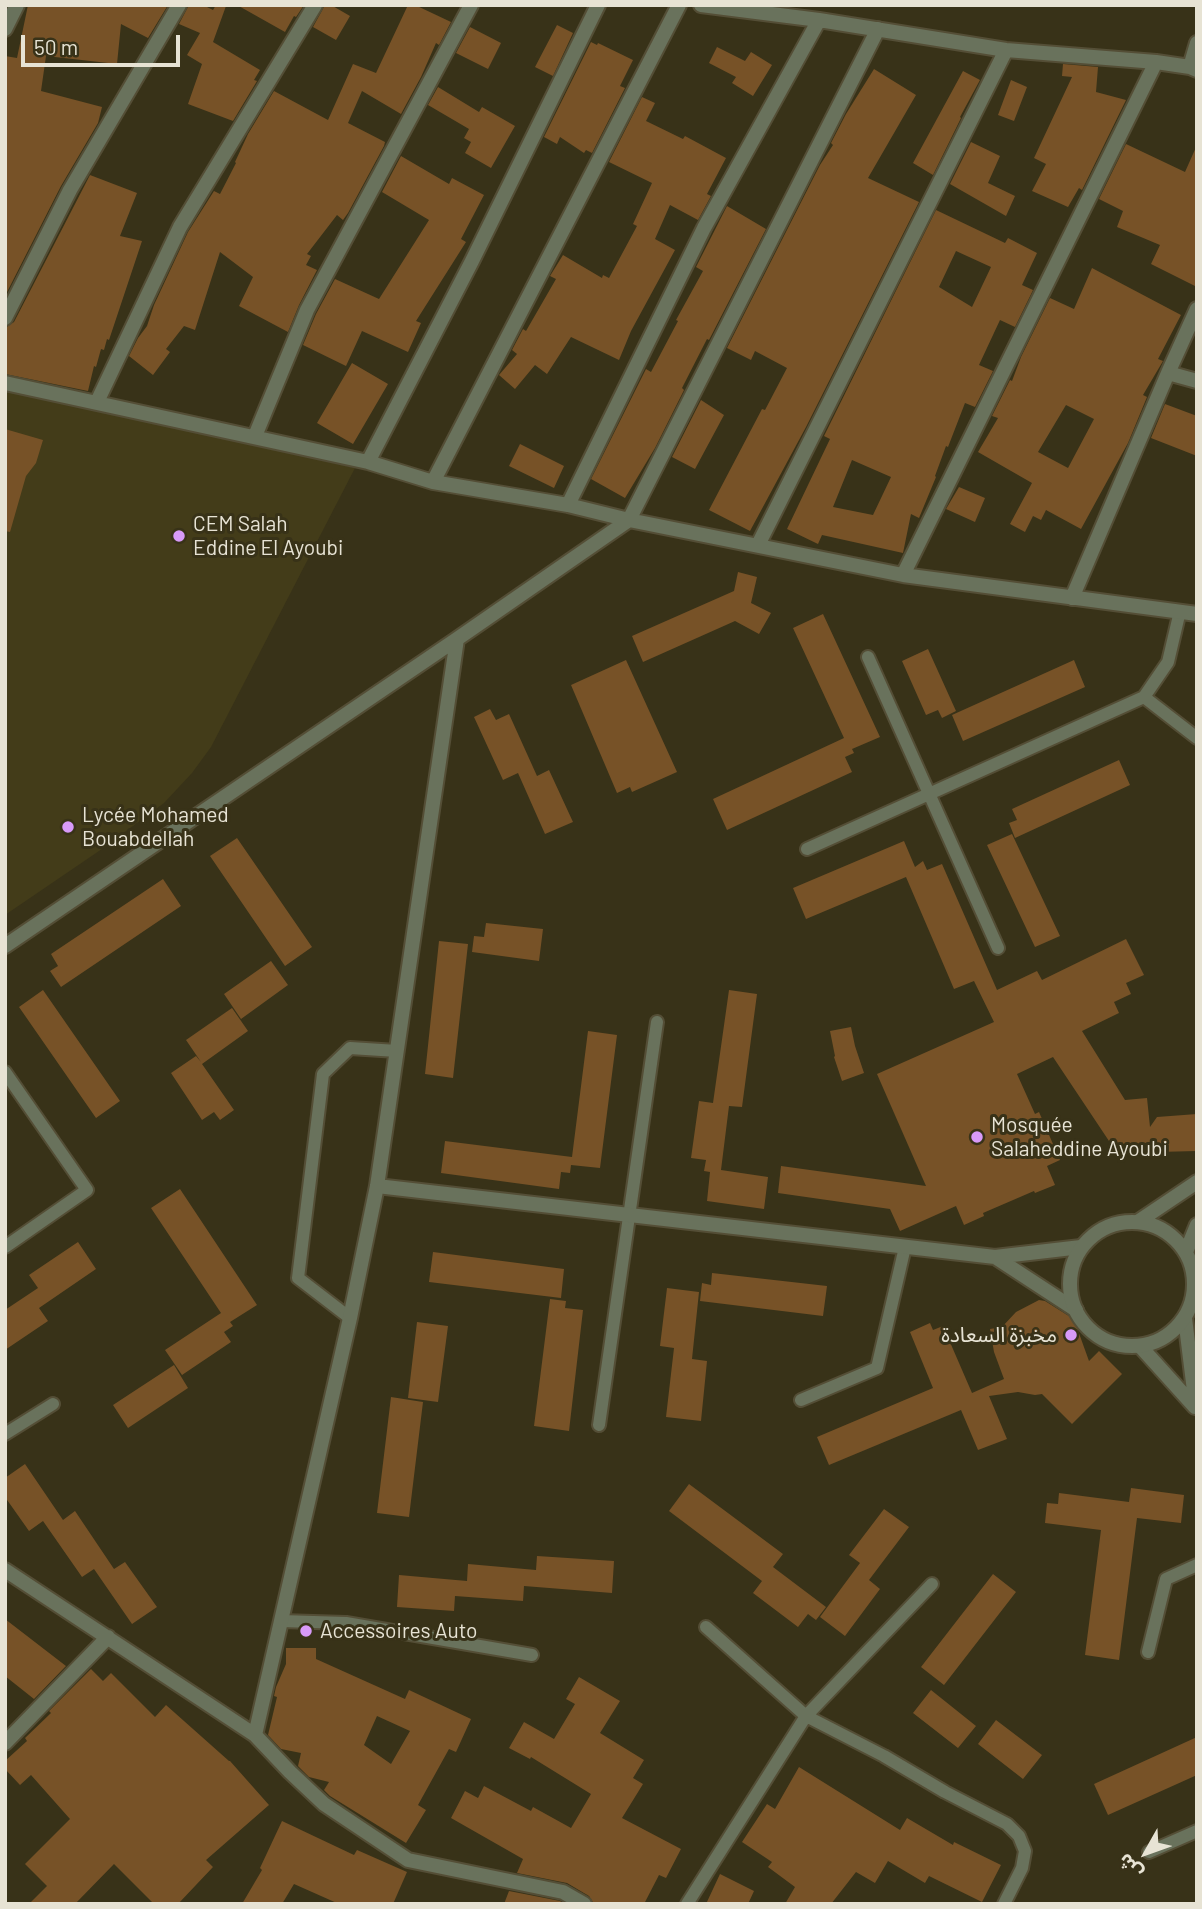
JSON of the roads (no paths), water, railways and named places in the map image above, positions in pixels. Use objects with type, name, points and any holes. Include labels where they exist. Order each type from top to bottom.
[{"type":"street","points":[[5,29],[17,5]]},
{"type":"street","points":[[5,318],[70,190],[179,5]]},
{"type":"street","points":[[97,402],[180,227],[315,5]]},
{"type":"street","points":[[255,436],[307,310],[471,5]]},
{"type":"street","points":[[368,462],[472,261],[598,5]]},
{"type":"street","points":[[433,482],[679,5]]},
{"type":"street","points":[[701,5],[819,20],[1006,50],[1156,62],[1194,68],[1197,43]]},
{"type":"street","points":[[568,505],[704,228],[819,20]]},
{"type":"street","points":[[5,946],[629,520],[878,29]]},
{"type":"street","points":[[758,545],[1006,50]]},
{"type":"street","points":[[903,575],[1156,62]]},
{"type":"street","points":[[1072,598],[1197,309]]},
{"type":"street","points":[[1168,373],[1197,381]]},
{"type":"street","points":[[5,383],[368,462],[433,482],[568,505],[629,520],[903,575],[1197,614]]},
{"type":"street","points":[[256,1735],[377,1186],[457,639]]},
{"type":"street","points":[[1139,1221],[1197,1182]]},
{"type":"street","points":[[377,1186],[995,1257],[1081,1247]]},
{"type":"street","points":[[1139,1221],[1158,1226],[1174,1237],[1186,1252],[1193,1268],[1195,1285],[1185,1318],[1173,1332],[1140,1346],[1124,1346],[1095,1334],[1084,1323],[1070,1294],[1070,1278],[1081,1247],[1092,1235],[1107,1226],[1139,1221]]},
{"type":"street","points":[[1186,1252],[1197,1225]]},
{"type":"street","points":[[995,1257],[1076,1310]]},
{"type":"street","points":[[1185,1318],[1196,1409]]},
{"type":"street","points":[[1140,1346],[1196,1409]]},
{"type":"street","points":[[5,1570],[256,1735],[324,1804],[408,1860],[563,1892],[584,1904]]},
{"type":"street","points":[[5,1743],[108,1637]]},
{"type":"lane","points":[[807,849],[1144,697],[1168,662],[1180,611]]},
{"type":"lane","points":[[868,657],[998,948]]},
{"type":"lane","points":[[1144,697],[1197,738]]},
{"type":"lane","points":[[599,1425],[657,1022]]},
{"type":"lane","points":[[350,1318],[298,1278],[323,1074],[350,1048],[397,1051]]},
{"type":"lane","points":[[5,1072],[87,1190],[5,1247]]},
{"type":"lane","points":[[801,1400],[877,1368],[905,1247]]},
{"type":"lane","points":[[5,1434],[53,1404]]},
{"type":"lane","points":[[1148,1652],[1166,1579],[1197,1565]]},
{"type":"lane","points":[[687,1904],[806,1716],[932,1584]]},
{"type":"lane","points":[[281,1621],[346,1623],[532,1655]]},
{"type":"lane","points":[[706,1628],[806,1716],[1007,1824],[1019,1836],[1025,1851],[1023,1868],[1004,1904]]},
{"type":"lane","points":[[1149,1852],[1197,1831]]},
{"type":"place","name":"CEM Salah Eddine El Ayoubi","points":[[179,536]]},
{"type":"place","name":"Lycée Mohamed Bouabdellah","points":[[68,827]]},
{"type":"place","name":"Mosquée Salaheddine Ayoubi","points":[[977,1137]]},
{"type":"place","name":"مخبزة السعادة","points":[[1071,1335]]},
{"type":"place","name":"Accessoires Auto","points":[[306,1631]]}]
